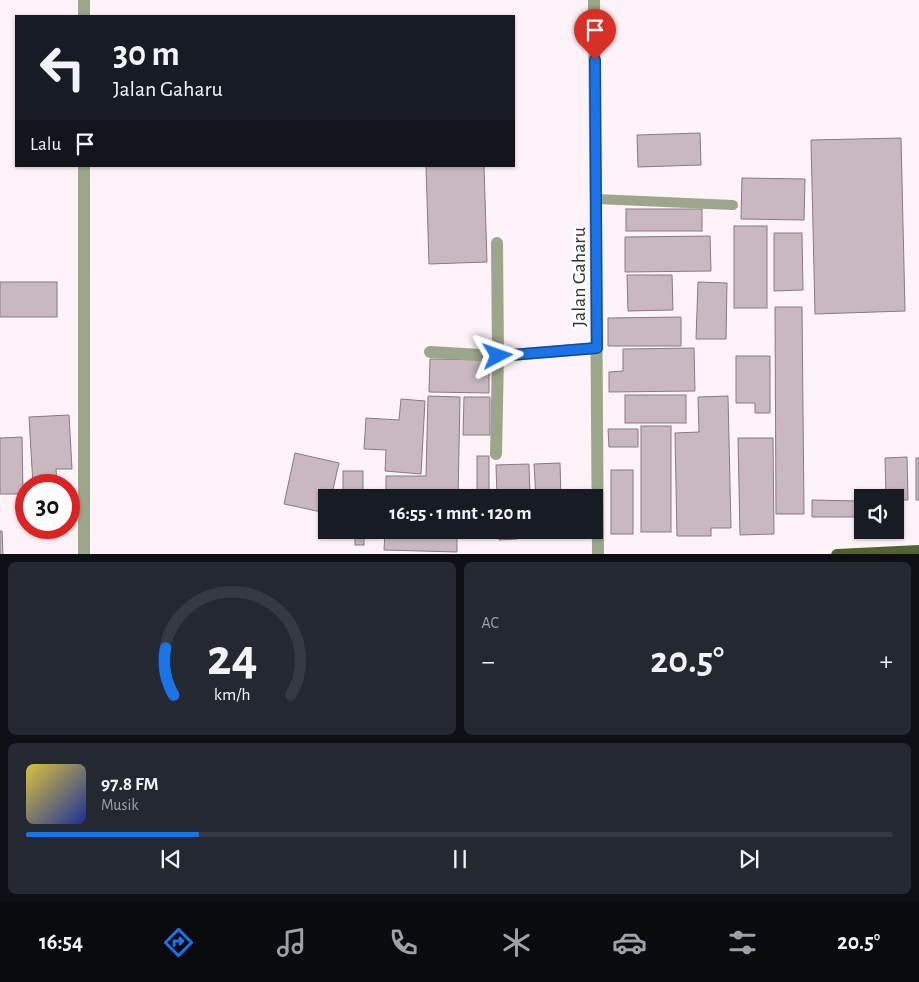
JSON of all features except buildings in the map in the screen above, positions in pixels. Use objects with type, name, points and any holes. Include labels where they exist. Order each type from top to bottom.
[{"type":"main road","points":[[837,554],[919,551]]},
{"type":"street","points":[[84,0],[84,15]]},
{"type":"street","name":"Jalan Gaharu","points":[[594,0],[598,554]]},
{"type":"street","points":[[84,167],[84,554]]},
{"type":"street","points":[[496,454],[498,356],[497,242]]},
{"type":"street","points":[[430,352],[498,356],[597,348]]},
{"type":"lane","points":[[596,199],[733,205]]},
{"type":"route","points":[[498,356],[597,348],[595,60]]}]
